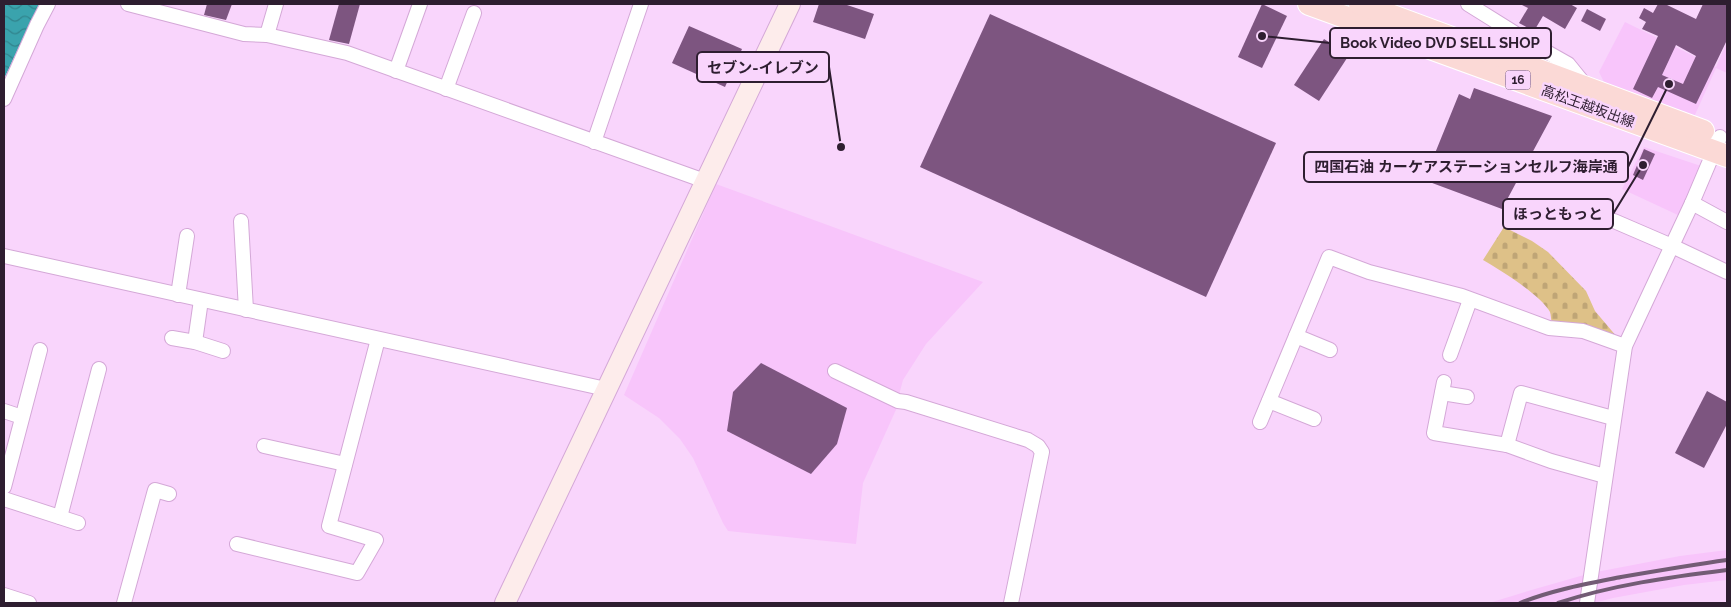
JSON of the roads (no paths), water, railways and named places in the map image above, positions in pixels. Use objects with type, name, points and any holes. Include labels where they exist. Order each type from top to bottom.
[{"type":"main road","name":"高松王越坂出線","points":[[1308,4],[1579,94],[1722,146]]},
{"type":"main road","name":"高松王越坂出線","points":[[1360,4],[1579,94]]},
{"type":"street","points":[[4,99],[48,4]]},
{"type":"street","points":[[128,4],[244,34],[267,35],[347,53],[705,181]]},
{"type":"street","points":[[267,35],[276,4]]},
{"type":"street","points":[[396,71],[420,4]]},
{"type":"street","points":[[594,142],[641,4]]},
{"type":"street","points":[[505,603],[790,4]]},
{"type":"street","points":[[1468,4],[1568,64],[1581,80],[1579,94]]},
{"type":"street","points":[[446,89],[474,13]]},
{"type":"street","points":[[1587,603],[1625,346],[1692,204],[1722,146]]},
{"type":"street","points":[[1692,204],[1727,222]]},
{"type":"street","points":[[240,220],[246,310]]},
{"type":"street","points":[[1614,221],[1727,272]]},
{"type":"street","points":[[178,295],[188,236]]},
{"type":"street","points":[[4,256],[606,389]]},
{"type":"street","points":[[1260,422],[1328,257],[1368,272],[1462,296],[1549,328],[1583,331],[1625,346]]},
{"type":"street","points":[[195,342],[201,300]]},
{"type":"street","points":[[1450,355],[1470,300]]},
{"type":"street","points":[[1296,336],[1330,350]]},
{"type":"street","points":[[172,338],[195,342],[223,351]]},
{"type":"street","points":[[237,544],[357,573],[376,540],[329,526],[378,339]]},
{"type":"street","points":[[4,487],[40,350]]},
{"type":"street","points":[[60,517],[99,369]]},
{"type":"street","points":[[835,370],[898,402],[906,402],[1028,440],[1038,446],[1042,452],[1011,603]]},
{"type":"street","points":[[1467,397],[1443,388],[1434,432],[1507,445],[1551,461],[1605,476]]},
{"type":"street","points":[[1507,445],[1521,393],[1613,418]]},
{"type":"street","points":[[1269,401],[1314,419]]},
{"type":"street","points":[[4,411],[22,417]]},
{"type":"street","points":[[264,446],[345,464]]},
{"type":"street","points":[[124,603],[155,490],[169,494]]},
{"type":"street","points":[[4,499],[78,523]]},
{"type":"street","points":[[4,595],[28,603]]},
{"type":"water","points":[[4,4],[39,4],[4,79]]},
{"type":"railway","points":[[1520,603],[1532,598],[1595,582],[1727,560]]},
{"type":"railway","points":[[1558,603],[1620,586],[1727,570]]},
{"type":"place","name":"Book Video DVD SELL SHOP","points":[[1262,36]]},
{"type":"place","name":"四国石油 カーケアステーションセルフ海岸通","points":[[1669,84]]},
{"type":"place","name":"セブン-イレブン","points":[[841,147]]},
{"type":"place","name":"ほっともっと","points":[[1643,165]]}]
